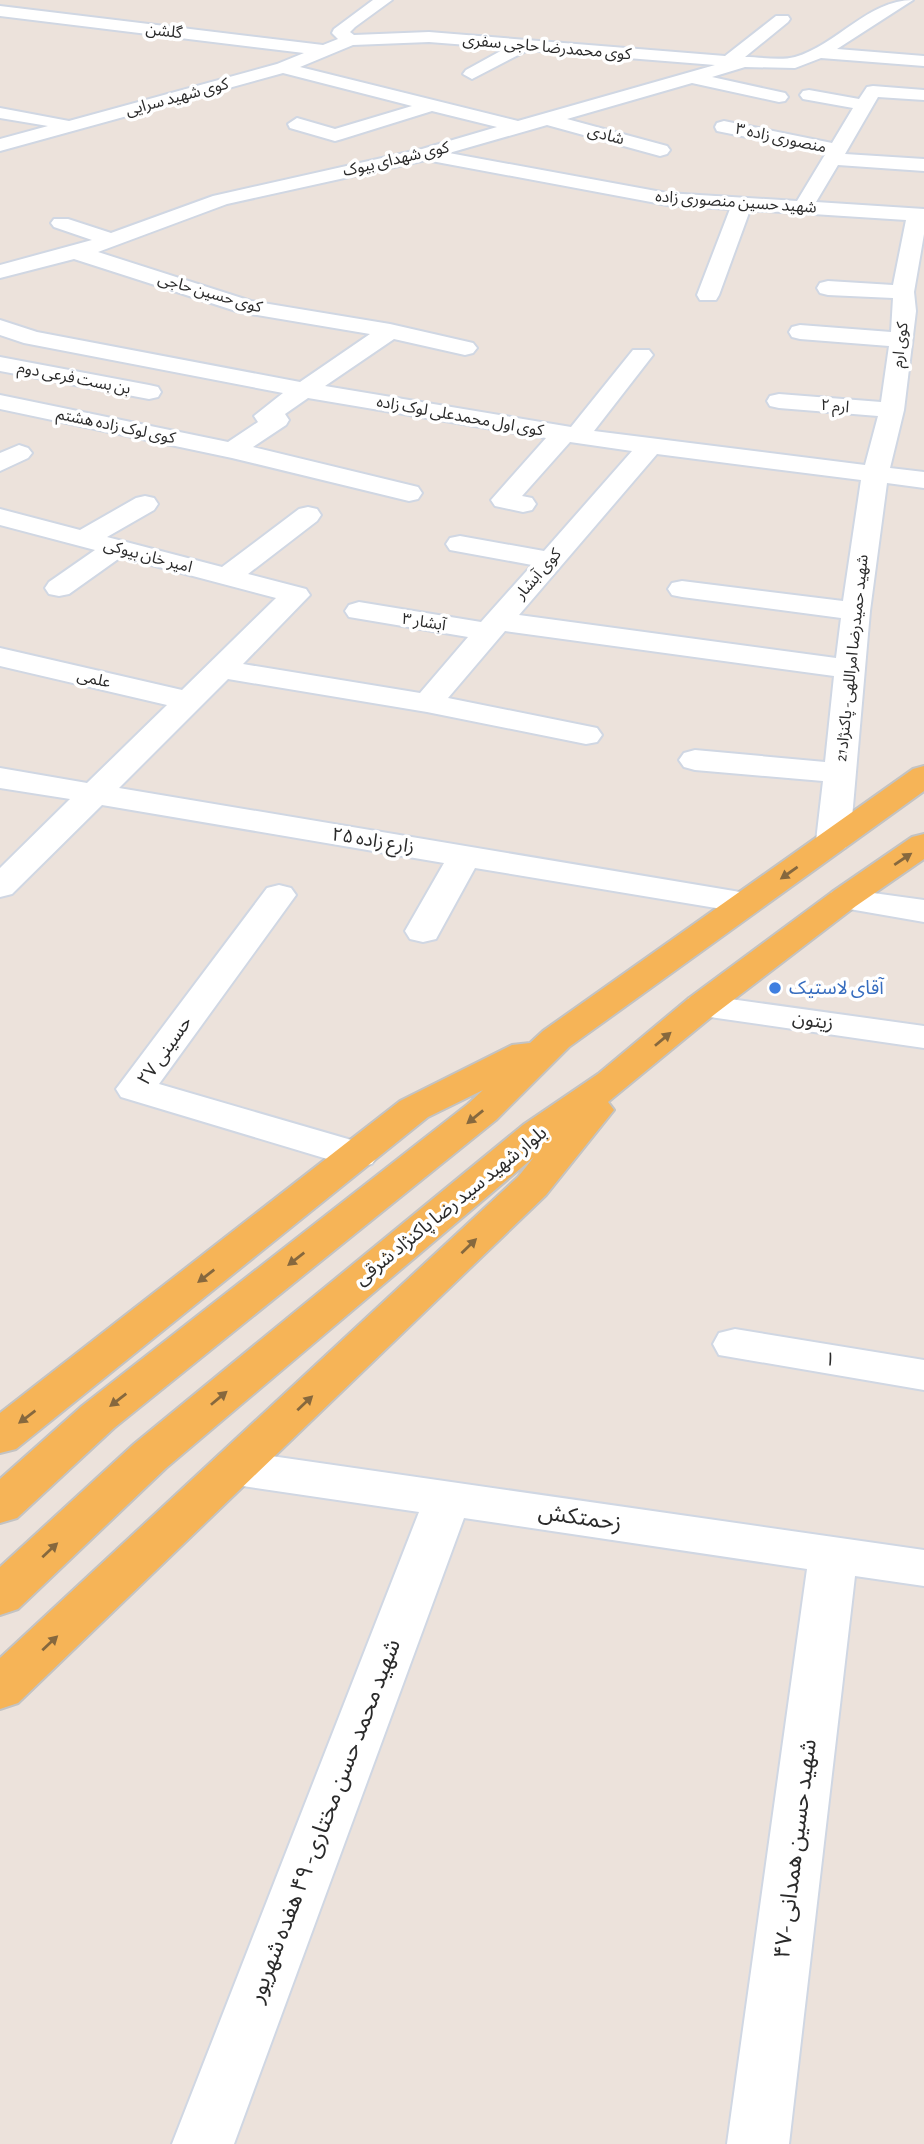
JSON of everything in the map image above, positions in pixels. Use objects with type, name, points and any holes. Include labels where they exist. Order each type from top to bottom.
[{"type":"main road","points":[[0,1506],[97,1417],[482,1112],[565,1033],[924,776]]},
{"type":"main road","name":"بلوار شهید سید رضا پاکنژاد شرقی","points":[[0,1596],[150,1456],[537,1134],[628,1068],[702,1006],[844,899],[924,844]]},
{"type":"main road","points":[[0,1437],[414,1110],[565,1033]]},
{"type":"main road","points":[[0,1689],[532,1186],[628,1068]]},
{"type":"street","points":[[358,0],[382,1]]},
{"type":"street","points":[[820,53],[900,0]]},
{"type":"street","points":[[350,40],[340,33],[382,1]]},
{"type":"street","name":"گلشن","points":[[0,11],[327,50]]},
{"type":"street","points":[[724,41],[741,55],[782,19]]},
{"type":"street","name":"کوی محمدرضا حاجی سفری","points":[[350,40],[429,37],[522,46],[741,55]]},
{"type":"street","name":"کوی شهید سرایی","points":[[0,145],[283,68],[350,40]]},
{"type":"street","points":[[472,74],[522,46]]},
{"type":"street","points":[[820,53],[924,61]]},
{"type":"street","name":"کوی شهدای بیوک","points":[[0,272],[75,252],[220,200],[425,154],[551,120],[691,78],[741,55],[795,63],[820,53]]},
{"type":"street","points":[[283,68],[522,128]]},
{"type":"street","points":[[691,78],[776,109]]},
{"type":"street","points":[[803,207],[837,145],[873,91],[924,94]]},
{"type":"street","points":[[297,124],[335,135],[465,94]]},
{"type":"street","points":[[808,95],[837,145],[844,184]]},
{"type":"street","points":[[0,113],[74,125]]},
{"type":"street","points":[[837,145],[885,115]]},
{"type":"street","name":"شادی","points":[[551,120],[660,149]]},
{"type":"street","name":"منصوری زاده ۳","points":[[724,127],[837,145]]},
{"type":"street","points":[[837,145],[872,137]]},
{"type":"street","points":[[837,145],[924,165]]},
{"type":"street","name":"شهید حسین منصوری زاده","points":[[425,154],[667,199],[920,215]]},
{"type":"street","points":[[708,295],[742,204]]},
{"type":"street","name":"کوی ارم","points":[[875,474],[892,410],[900,347],[911,305],[920,215]]},
{"type":"street","points":[[61,223],[111,240]]},
{"type":"street","name":"کوی حسین حاجی","points":[[75,252],[247,307],[390,331],[465,348]]},
{"type":"street","points":[[828,288],[911,305]]},
{"type":"street","name":"کوی اول محمدعلی لوک زاده","points":[[0,327],[32,338],[303,390],[570,435],[924,480]]},
{"type":"street","points":[[232,450],[277,420],[266,416],[390,331]]},
{"type":"street","points":[[800,332],[900,347],[924,356]]},
{"type":"street","points":[[0,352],[32,338]]},
{"type":"street","points":[[523,504],[504,500],[570,435],[641,355]]},
{"type":"street","name":"بن بست فرعی دوم","points":[[0,364],[149,391]]},
{"type":"street","name":"ارم ۲","points":[[779,401],[892,410]]},
{"type":"street","name":"کوی لوک زاده هشتم","points":[[0,402],[232,450],[409,493]]},
{"type":"street","name":"کوی آبشار","points":[[427,703],[650,446]]},
{"type":"street","name":"شهید حمیدرضا امراللهی- پاکنژاد21","points":[[833,841],[856,611],[875,474]]},
{"type":"street","points":[[84,539],[145,504]]},
{"type":"street","points":[[226,577],[308,514]]},
{"type":"street","name":"امیر خان بیوکی","points":[[0,517],[296,595],[220,669]]},
{"type":"street","points":[[460,544],[551,560]]},
{"type":"street","points":[[58,588],[116,548]]},
{"type":"street","points":[[682,589],[856,611]]},
{"type":"street","name":"آبشار ۳","points":[[359,611],[850,669]]},
{"type":"street","name":"علمی","points":[[1,658],[188,702]]},
{"type":"street","points":[[0,887],[220,669],[427,703],[586,735]]},
{"type":"street","points":[[695,760],[839,773]]},
{"type":"street","name":"زارع زاده ۲۵","points":[[0,778],[746,903]]},
{"type":"street","points":[[424,931],[466,856]]},
{"type":"street","name":"حسینی ۲۷","points":[[279,895],[135,1089],[358,1155]]},
{"type":"street","points":[[844,899],[924,911]]},
{"type":"street","name":"زیتون","points":[[702,1006],[924,1037]]},
{"type":"street","name":"۱","points":[[735,1344],[924,1375]]},
{"type":"street","name":"زحمتکش","points":[[236,1468],[924,1568]]},
{"type":"street","name":"شهید محمد حسن مختاری- ۴۹ هفده شهریور","points":[[203,2144],[447,1498]]},
{"type":"street","name":"شهید حسین همدانی -۴۷","points":[[758,2144],[833,1555]]},
{"type":"place","name":"آقای لاستیک","points":[[775,988]]}]
